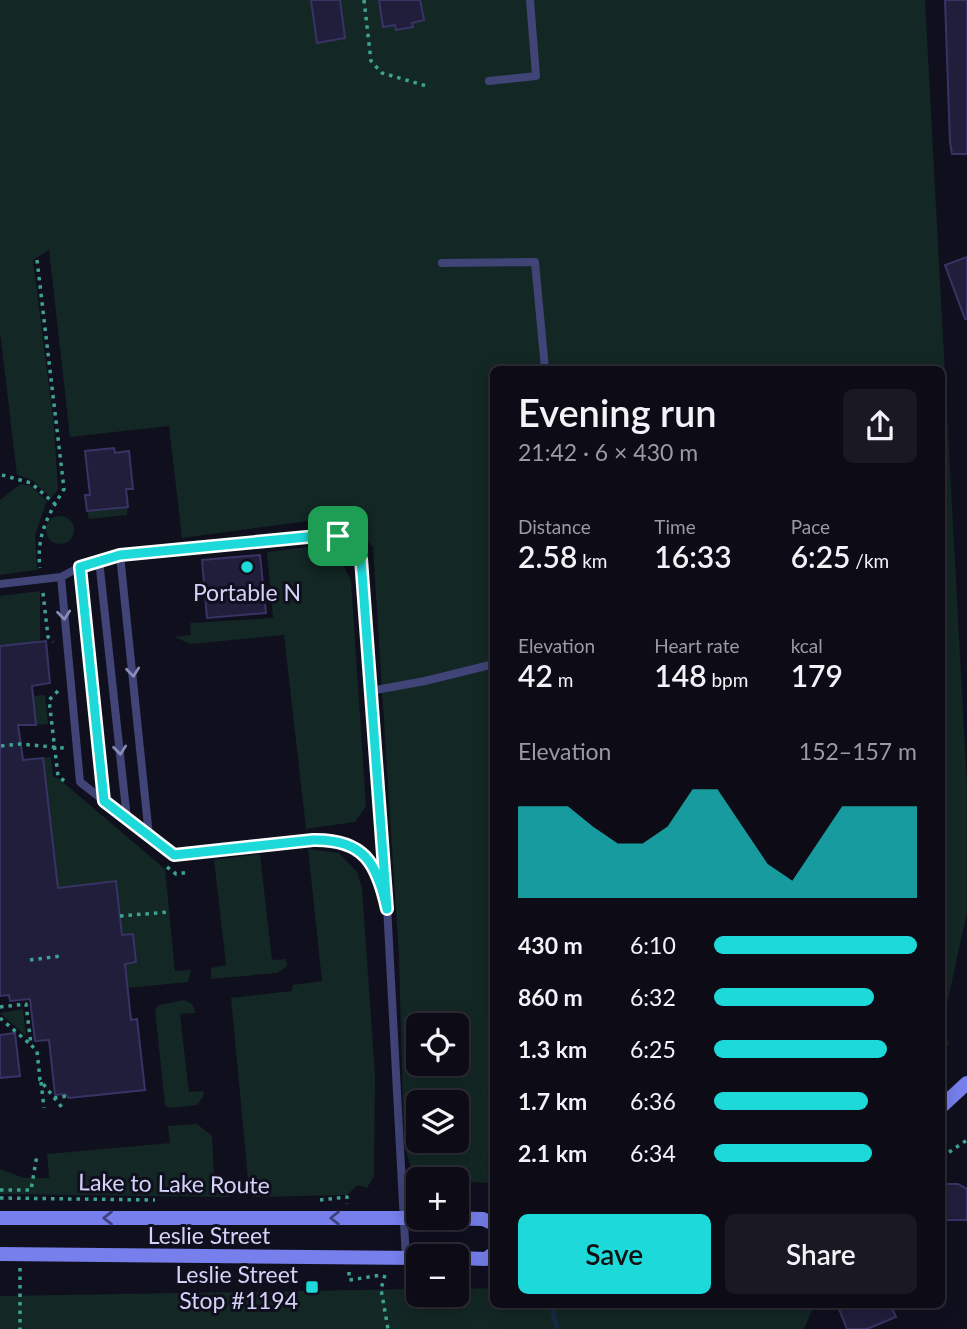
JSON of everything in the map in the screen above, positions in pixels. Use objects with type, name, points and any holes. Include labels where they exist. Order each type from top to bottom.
[{"type":"main road","points":[[945,1103],[967,1083]]},
{"type":"main road","name":"Leslie Street","points":[[0,1218],[406,1218]]},
{"type":"main road","points":[[469,1219],[490,1222]]},
{"type":"main road","name":"Leslie Street","points":[[0,1254],[406,1259]]},
{"type":"main road","points":[[469,1258],[486,1259],[490,1256]]},
{"type":"lane","points":[[489,81],[536,76],[530,0]]},
{"type":"lane","points":[[442,264],[535,262],[545,366]]},
{"type":"lane","points":[[0,584],[61,577],[80,567],[120,555],[338,536],[352,544],[361,559],[407,1167]]},
{"type":"lane","points":[[120,555],[149,836]]},
{"type":"lane","points":[[99,560],[127,819]]},
{"type":"lane","points":[[80,567],[104,801]]},
{"type":"lane","points":[[61,577],[80,782],[174,855],[313,840],[343,842],[362,852],[372,863],[387,909]]},
{"type":"lane","points":[[370,691],[490,665]]},
{"type":"path","points":[[364,0],[371,61],[382,73],[430,87]]},
{"type":"path","points":[[2,475],[31,483],[55,504]]},
{"type":"path","points":[[1,746],[20,744]]},
{"type":"path","points":[[120,916],[169,912]]},
{"type":"path","points":[[30,960],[61,956]]},
{"type":"path","points":[[0,1007],[26,1004],[31,1045]]},
{"type":"path","points":[[0,1018],[37,1051],[44,1108]]},
{"type":"path","points":[[40,1080],[64,1111]]},
{"type":"path","points":[[54,1098],[68,1096]]},
{"type":"path","points":[[945,1155],[967,1140]]},
{"type":"path","points":[[0,1190],[31,1190],[37,1155]]},
{"type":"path","points":[[308,1202],[347,1197],[347,1218]]},
{"type":"path","name":"Lake to Lake Route","points":[[0,1198],[167,1200]]},
{"type":"path","points":[[20,1255],[20,1329]]},
{"type":"path","points":[[349,1258],[349,1280],[396,1275]]},
{"type":"path","points":[[384,1275],[381,1289],[388,1329]]},
{"type":"green space","points":[[0,0],[925,0],[945,366],[490,366],[490,1183],[469,1182],[469,1167],[411,1167],[407,1153],[469,1153],[469,1090],[406,1090],[406,1151],[404,1145],[399,958],[373,548],[358,527],[331,518],[182,538],[169,426],[70,437],[49,250],[33,260],[54,426],[58,490],[51,498],[32,480],[17,475],[0,332]]},
{"type":"green space","points":[[945,375],[967,787],[967,912],[945,1013]]},
{"type":"green space","points":[[20,484],[31,486],[47,501],[35,535],[37,570],[0,575],[0,500]]},
{"type":"green space","points":[[128,507],[127,515],[89,519],[87,511]]},
{"type":"green space","points":[[60,516],[70,520],[74,530],[70,540],[60,544],[50,540],[46,530],[50,520]]},
{"type":"green space","points":[[317,546],[340,559],[351,580],[366,806],[355,822],[306,829],[284,635],[190,644],[175,637],[191,635],[190,623],[273,618],[267,552]]},
{"type":"green space","points":[[40,591],[40,642],[0,646],[0,596]]},
{"type":"green space","points":[[45,695],[48,724],[36,725],[33,696]]},
{"type":"green space","points":[[51,757],[53,777],[58,778],[165,869],[175,971],[191,970],[188,982],[127,988],[125,964],[136,962],[133,934],[122,935],[116,882],[58,888],[43,758]]},
{"type":"green space","points":[[308,849],[339,853],[357,872],[362,887],[375,1075],[374,1176],[367,1188],[358,1185],[347,1195],[253,1197],[248,1179],[231,998],[292,991],[293,985],[322,981]]},
{"type":"green space","points":[[260,854],[272,960],[286,959],[287,966],[277,973],[211,979],[211,968],[226,965],[214,860]]},
{"type":"green space","points":[[184,1000],[192,1004],[196,1013],[180,1014],[189,1092],[204,1091],[197,1105],[170,1108],[165,1105],[155,1010],[159,1005]]},
{"type":"green space","points":[[23,1009],[26,1036],[0,1013]]},
{"type":"green space","points":[[197,1124],[212,1136],[214,1176],[225,1177],[230,1197],[0,1194],[0,1169],[24,1178],[49,1178],[47,1154],[170,1143],[168,1126]]},
{"type":"green space","points":[[490,1288],[490,1308],[813,1308],[804,1329],[0,1329],[0,1296],[406,1289],[406,1307],[469,1307],[469,1289]]},
{"type":"building","points":[[311,0],[340,0],[345,38],[317,43]]},
{"type":"building","points":[[379,0],[420,0],[424,20],[412,23],[413,27],[396,30],[395,25],[383,27]]},
{"type":"building","points":[[945,0],[967,0],[967,154],[952,154],[950,142]]},
{"type":"building","points":[[967,257],[967,319],[965,319],[945,265]]},
{"type":"building","points":[[114,448],[115,453],[129,451],[133,489],[126,489],[128,507],[87,511],[85,495],[90,495],[85,451]]},
{"type":"building","points":[[260,555],[266,613],[207,618],[202,560]]},
{"type":"building","points":[[46,641],[50,683],[32,686],[36,725],[18,725],[23,760],[43,758],[58,888],[116,881],[122,935],[133,934],[136,962],[125,964],[131,1020],[137,1019],[145,1090],[69,1098],[65,1094],[55,1095],[49,1040],[35,1041],[30,999],[10,1001],[9,995],[0,996],[0,646]]},
{"type":"building","points":[[15,1033],[20,1076],[0,1078],[0,1035]]},
{"type":"building","points":[[945,1184],[958,1184],[967,1189],[967,1220],[945,1220]]},
{"type":"building","points":[[839,1308],[892,1308],[896,1317],[867,1329],[847,1329]]},
{"type":"waterway","points":[[552,1308],[557,1329]]},
{"type":"place","name":"Portable N","points":[[247,567]]},
{"type":"place","name":"Leslie Street Stop #1194","points":[[312,1287]]},
{"type":"route","points":[[338,536],[352,544],[361,559],[364,580],[387,909],[379,877],[372,863],[350,844],[335,840],[313,840],[174,855],[104,801],[80,567],[120,555],[338,536]]}]
